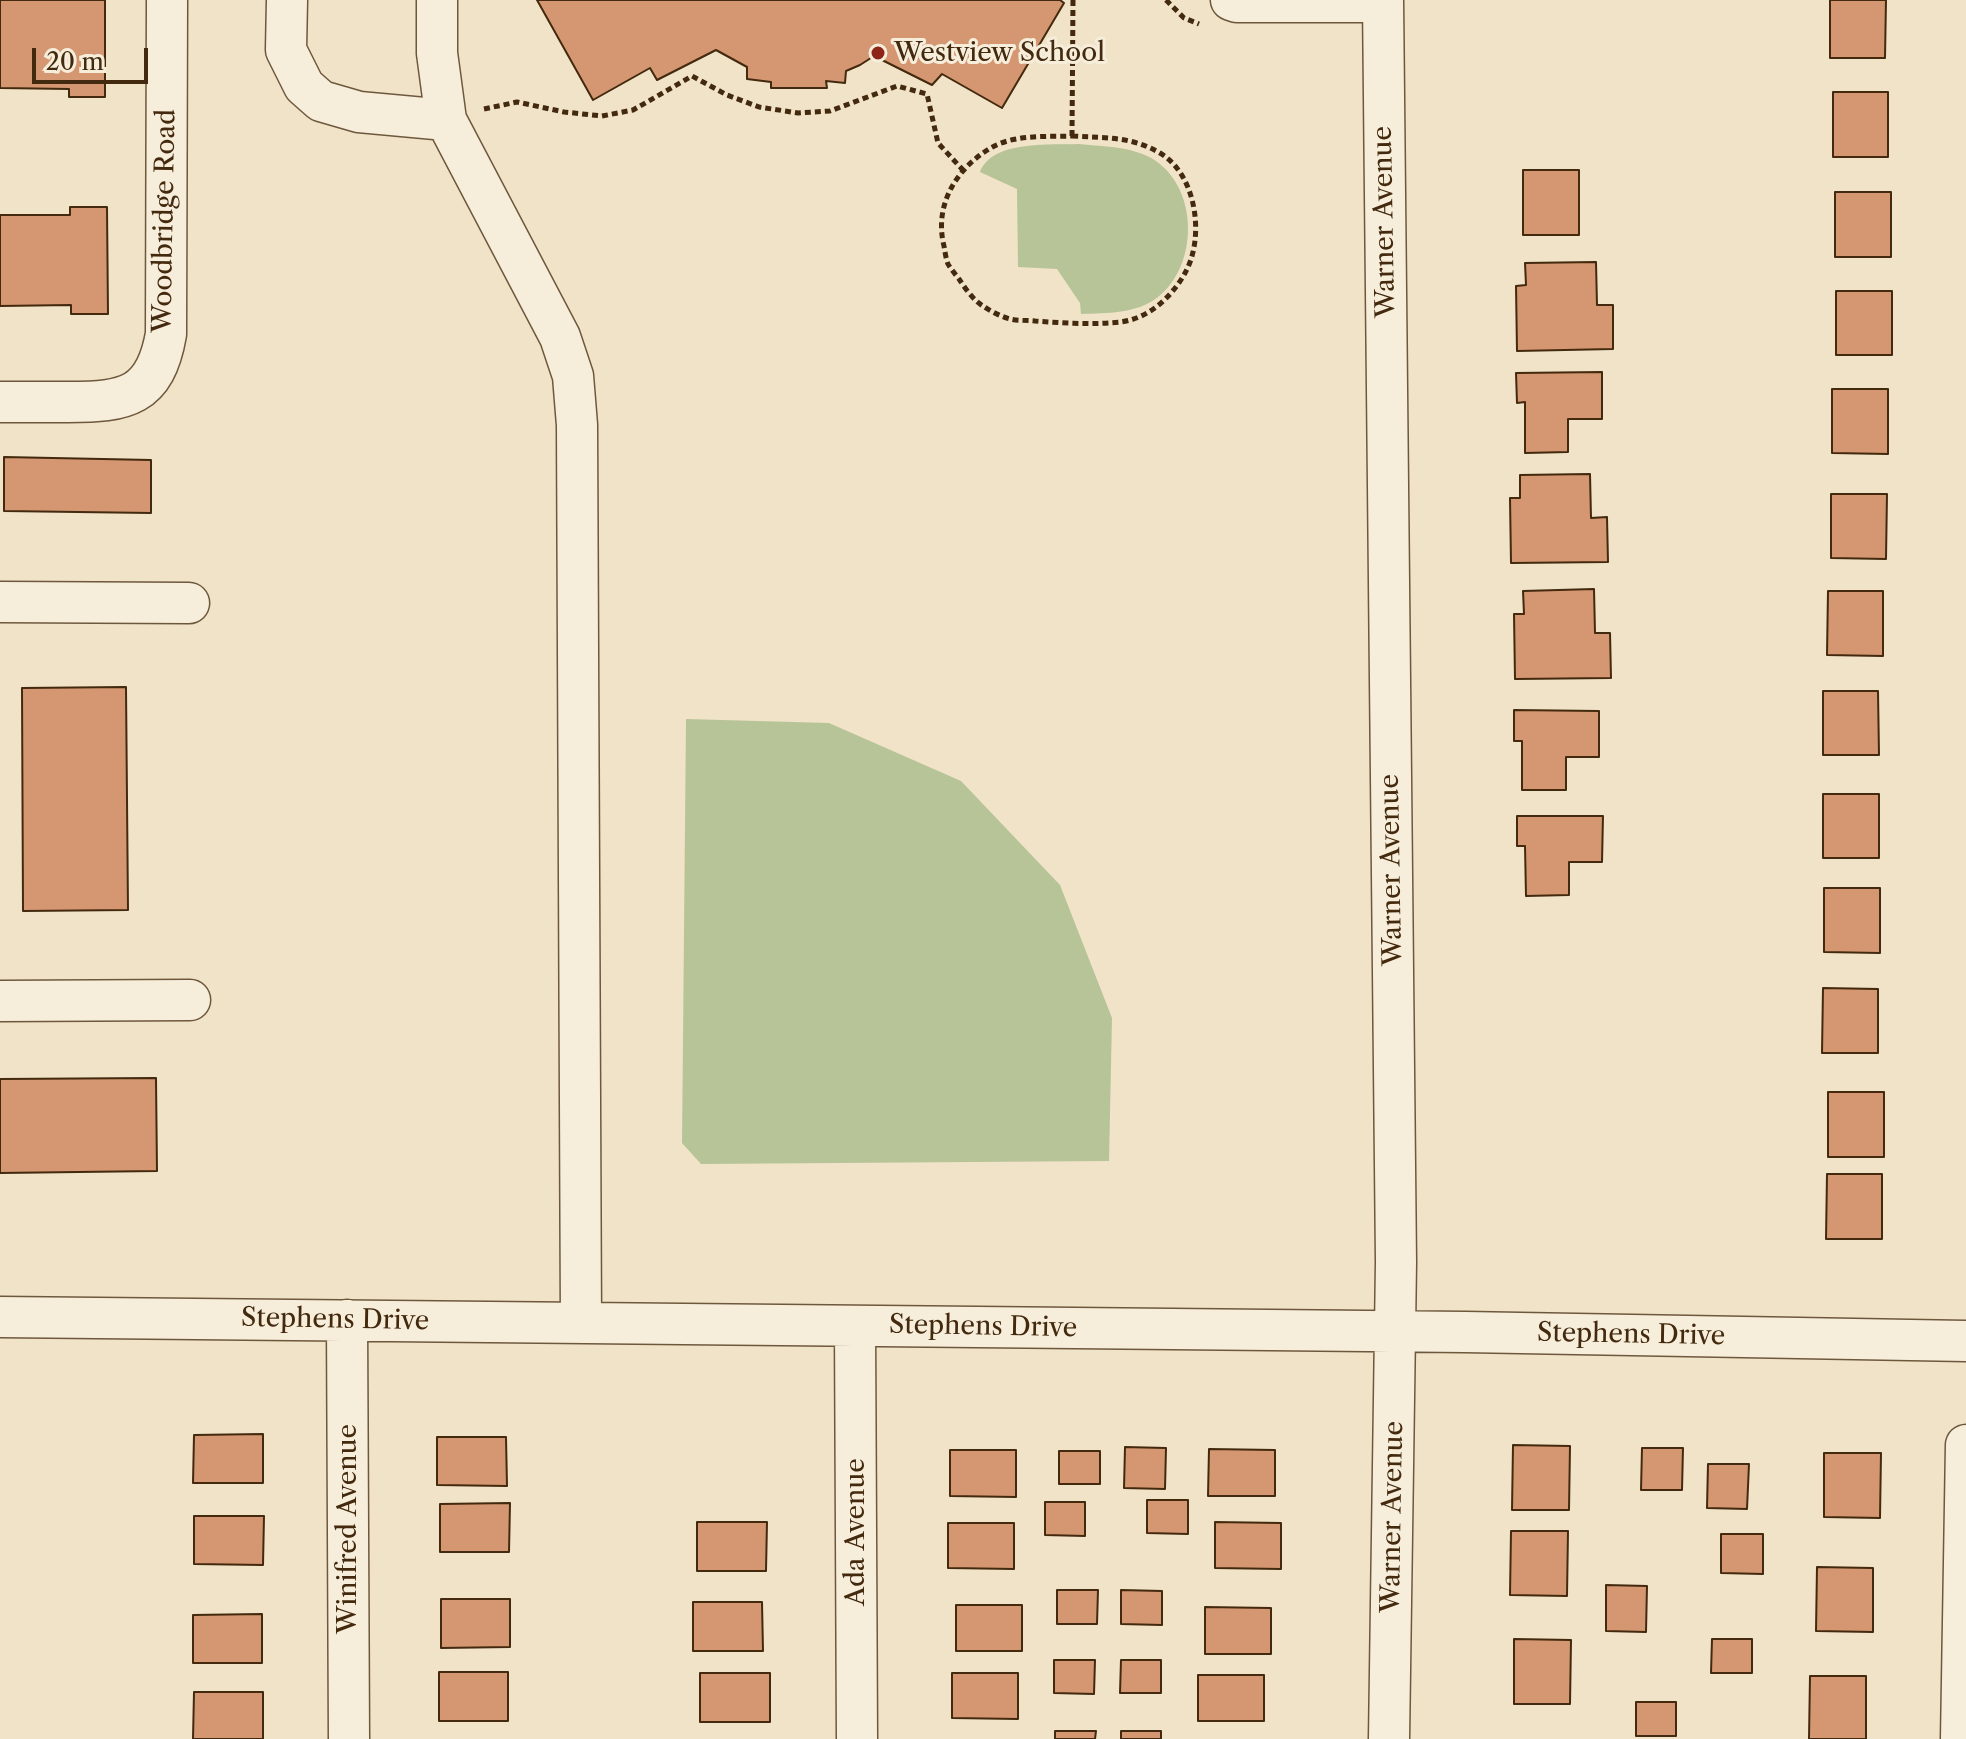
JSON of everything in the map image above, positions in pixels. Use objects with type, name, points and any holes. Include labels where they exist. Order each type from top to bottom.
[{"type":"street","name":"Woodbridge Road","points":[[0,402],[114,401],[136,391],[153,375],[162,356],[166,334],[167,0]]},
{"type":"street","points":[[287,0],[286,50],[304,86],[321,101],[359,112],[460,116]]},
{"type":"street","points":[[437,0],[437,53],[460,116],[560,337],[573,376],[577,441],[581,1323]]},
{"type":"street","points":[[1231,0],[1383,1]]},
{"type":"street","name":"Warner Avenue","points":[[1383,1],[1396,1331],[1389,1739]]},
{"type":"street","points":[[0,602],[189,603]]},
{"type":"street","points":[[0,1001],[190,1000]]},
{"type":"street","name":"Stephens Drive","points":[[0,1317],[1396,1331],[1966,1341]]},
{"type":"street","name":"Winifred Avenue","points":[[347,1320],[349,1739]]},
{"type":"street","name":"Ada Avenue","points":[[855,1326],[857,1739]]},
{"type":"street","points":[[1961,1739],[1966,1445]]},
{"type":"path","points":[[1072,136],[1073,0]]},
{"type":"path","points":[[460,116],[517,102],[602,116],[633,110],[692,76],[727,95],[759,107],[798,113],[830,111],[897,86],[927,94],[938,143],[962,169]]},
{"type":"path","points":[[1072,136],[1135,141],[1163,154],[1180,172],[1192,195],[1195,242],[1186,272],[1170,294],[1149,313],[1122,322],[1070,324],[1009,319],[982,306],[948,264],[942,236],[942,212],[949,188],[962,169],[990,148],[1019,138],[1072,136]]},
{"type":"green space","points":[[1079,144],[1119,148],[1147,156],[1170,174],[1180,191],[1188,229],[1181,267],[1158,297],[1141,307],[1121,312],[1081,314],[1080,303],[1057,269],[1018,267],[1017,189],[980,172],[997,154],[1009,149]]},
{"type":"green space","points":[[686,719],[829,723],[961,781],[1060,885],[1112,1018],[1109,1161],[701,1164],[682,1143]]},
{"type":"building","points":[[0,0],[105,0],[105,97],[69,97],[69,89],[0,88]]},
{"type":"building","name":"Westview School","points":[[537,0],[1060,0],[1064,3],[1002,108],[942,74],[932,85],[874,56],[846,71],[845,83],[826,81],[827,88],[771,88],[771,82],[747,79],[747,67],[716,50],[657,80],[650,68],[593,100]]},
{"type":"building","points":[[1830,0],[1886,0],[1885,58],[1830,58]]},
{"type":"building","points":[[1833,92],[1888,92],[1888,157],[1833,157]]},
{"type":"building","points":[[1523,170],[1579,170],[1579,235],[1523,235]]},
{"type":"building","points":[[1835,192],[1891,192],[1891,257],[1835,257]]},
{"type":"building","points":[[70,207],[107,207],[108,314],[71,314],[71,305],[0,306],[0,215],[70,215]]},
{"type":"building","points":[[1596,262],[1597,305],[1613,305],[1613,349],[1517,351],[1516,286],[1526,285],[1525,263]]},
{"type":"building","points":[[1836,291],[1892,291],[1892,355],[1836,355]]},
{"type":"building","points":[[1602,372],[1602,419],[1568,419],[1568,452],[1525,453],[1525,402],[1517,403],[1516,373]]},
{"type":"building","points":[[1832,389],[1888,389],[1888,454],[1832,453]]},
{"type":"building","points":[[4,457],[151,460],[151,513],[4,511]]},
{"type":"building","points":[[1590,474],[1591,518],[1607,517],[1608,562],[1511,563],[1510,498],[1520,498],[1520,475]]},
{"type":"building","points":[[1831,494],[1887,494],[1886,559],[1831,558]]},
{"type":"building","points":[[1594,589],[1595,633],[1610,633],[1611,678],[1515,679],[1514,614],[1524,614],[1523,591]]},
{"type":"building","points":[[1828,591],[1883,591],[1883,656],[1827,655]]},
{"type":"building","points":[[126,687],[128,910],[23,911],[22,688]]},
{"type":"building","points":[[1823,691],[1878,691],[1879,755],[1823,755]]},
{"type":"building","points":[[1514,710],[1599,711],[1599,757],[1566,757],[1566,790],[1522,790],[1522,741],[1514,741]]},
{"type":"building","points":[[1823,794],[1879,794],[1879,858],[1823,858]]},
{"type":"building","points":[[1517,816],[1603,816],[1602,862],[1569,862],[1569,895],[1526,896],[1525,846],[1517,846]]},
{"type":"building","points":[[1824,888],[1880,888],[1880,953],[1824,952]]},
{"type":"building","points":[[1823,988],[1878,989],[1878,1053],[1822,1053]]},
{"type":"building","points":[[156,1078],[157,1171],[0,1173],[0,1079]]},
{"type":"building","points":[[1828,1092],[1884,1092],[1884,1157],[1828,1157]]},
{"type":"building","points":[[1827,1174],[1882,1174],[1882,1239],[1826,1239]]},
{"type":"building","points":[[263,1434],[263,1483],[193,1483],[194,1435]]},
{"type":"building","points":[[437,1437],[506,1437],[507,1486],[437,1485]]},
{"type":"building","points":[[1513,1445],[1570,1446],[1569,1510],[1512,1510]]},
{"type":"building","points":[[1125,1447],[1166,1448],[1165,1489],[1124,1488]]},
{"type":"building","points":[[1642,1448],[1683,1448],[1682,1490],[1641,1490]]},
{"type":"building","points":[[1209,1449],[1275,1450],[1275,1496],[1208,1496]]},
{"type":"building","points":[[950,1450],[1016,1450],[1016,1497],[950,1496]]},
{"type":"building","points":[[1059,1451],[1100,1451],[1100,1484],[1059,1484]]},
{"type":"building","points":[[1824,1453],[1881,1453],[1880,1518],[1824,1517]]},
{"type":"building","points":[[1708,1464],[1749,1464],[1747,1509],[1707,1508]]},
{"type":"building","points":[[1147,1500],[1188,1500],[1188,1534],[1147,1533]]},
{"type":"building","points":[[1045,1502],[1085,1502],[1085,1536],[1045,1535]]},
{"type":"building","points":[[510,1503],[509,1552],[440,1552],[440,1504]]},
{"type":"building","points":[[194,1516],[264,1516],[263,1565],[194,1564]]},
{"type":"building","points":[[697,1522],[767,1522],[766,1571],[697,1571]]},
{"type":"building","points":[[1215,1522],[1281,1523],[1281,1569],[1215,1568]]},
{"type":"building","points":[[948,1523],[1014,1523],[1014,1569],[948,1568]]},
{"type":"building","points":[[1511,1531],[1568,1531],[1567,1596],[1510,1595]]},
{"type":"building","points":[[1721,1534],[1763,1534],[1763,1574],[1721,1573]]},
{"type":"building","points":[[1817,1567],[1873,1568],[1873,1632],[1816,1631]]},
{"type":"building","points":[[1606,1585],[1647,1586],[1646,1632],[1606,1631]]},
{"type":"building","points":[[1057,1590],[1098,1590],[1097,1624],[1057,1624]]},
{"type":"building","points":[[1121,1590],[1162,1591],[1162,1625],[1121,1624]]},
{"type":"building","points":[[441,1599],[510,1599],[510,1647],[441,1648]]},
{"type":"building","points":[[693,1602],[762,1602],[763,1651],[693,1651]]},
{"type":"building","points":[[956,1605],[1022,1605],[1022,1651],[956,1651]]},
{"type":"building","points":[[1205,1607],[1271,1608],[1271,1654],[1205,1654]]},
{"type":"building","points":[[262,1614],[262,1663],[193,1663],[193,1615]]},
{"type":"building","points":[[1514,1639],[1571,1640],[1570,1704],[1514,1704]]},
{"type":"building","points":[[1712,1639],[1752,1639],[1752,1673],[1711,1673]]},
{"type":"building","points":[[1054,1660],[1095,1660],[1094,1694],[1054,1693]]},
{"type":"building","points":[[1121,1660],[1161,1660],[1161,1693],[1120,1693]]},
{"type":"building","points":[[439,1672],[508,1672],[508,1721],[439,1721]]},
{"type":"building","points":[[700,1673],[770,1673],[770,1722],[700,1722]]},
{"type":"building","points":[[952,1673],[1018,1673],[1018,1719],[952,1718]]},
{"type":"building","points":[[1198,1675],[1264,1675],[1264,1721],[1198,1721]]},
{"type":"building","points":[[1810,1676],[1866,1676],[1866,1739],[1809,1739]]},
{"type":"building","points":[[194,1692],[263,1692],[263,1739],[193,1739]]},
{"type":"building","points":[[1636,1702],[1676,1702],[1676,1736],[1636,1736]]},
{"type":"building","points":[[1055,1731],[1096,1731],[1095,1739],[1055,1739]]},
{"type":"building","points":[[1121,1731],[1161,1731],[1161,1739],[1121,1739]]},
{"type":"place","name":"Westview School","points":[[878,53]]}]
